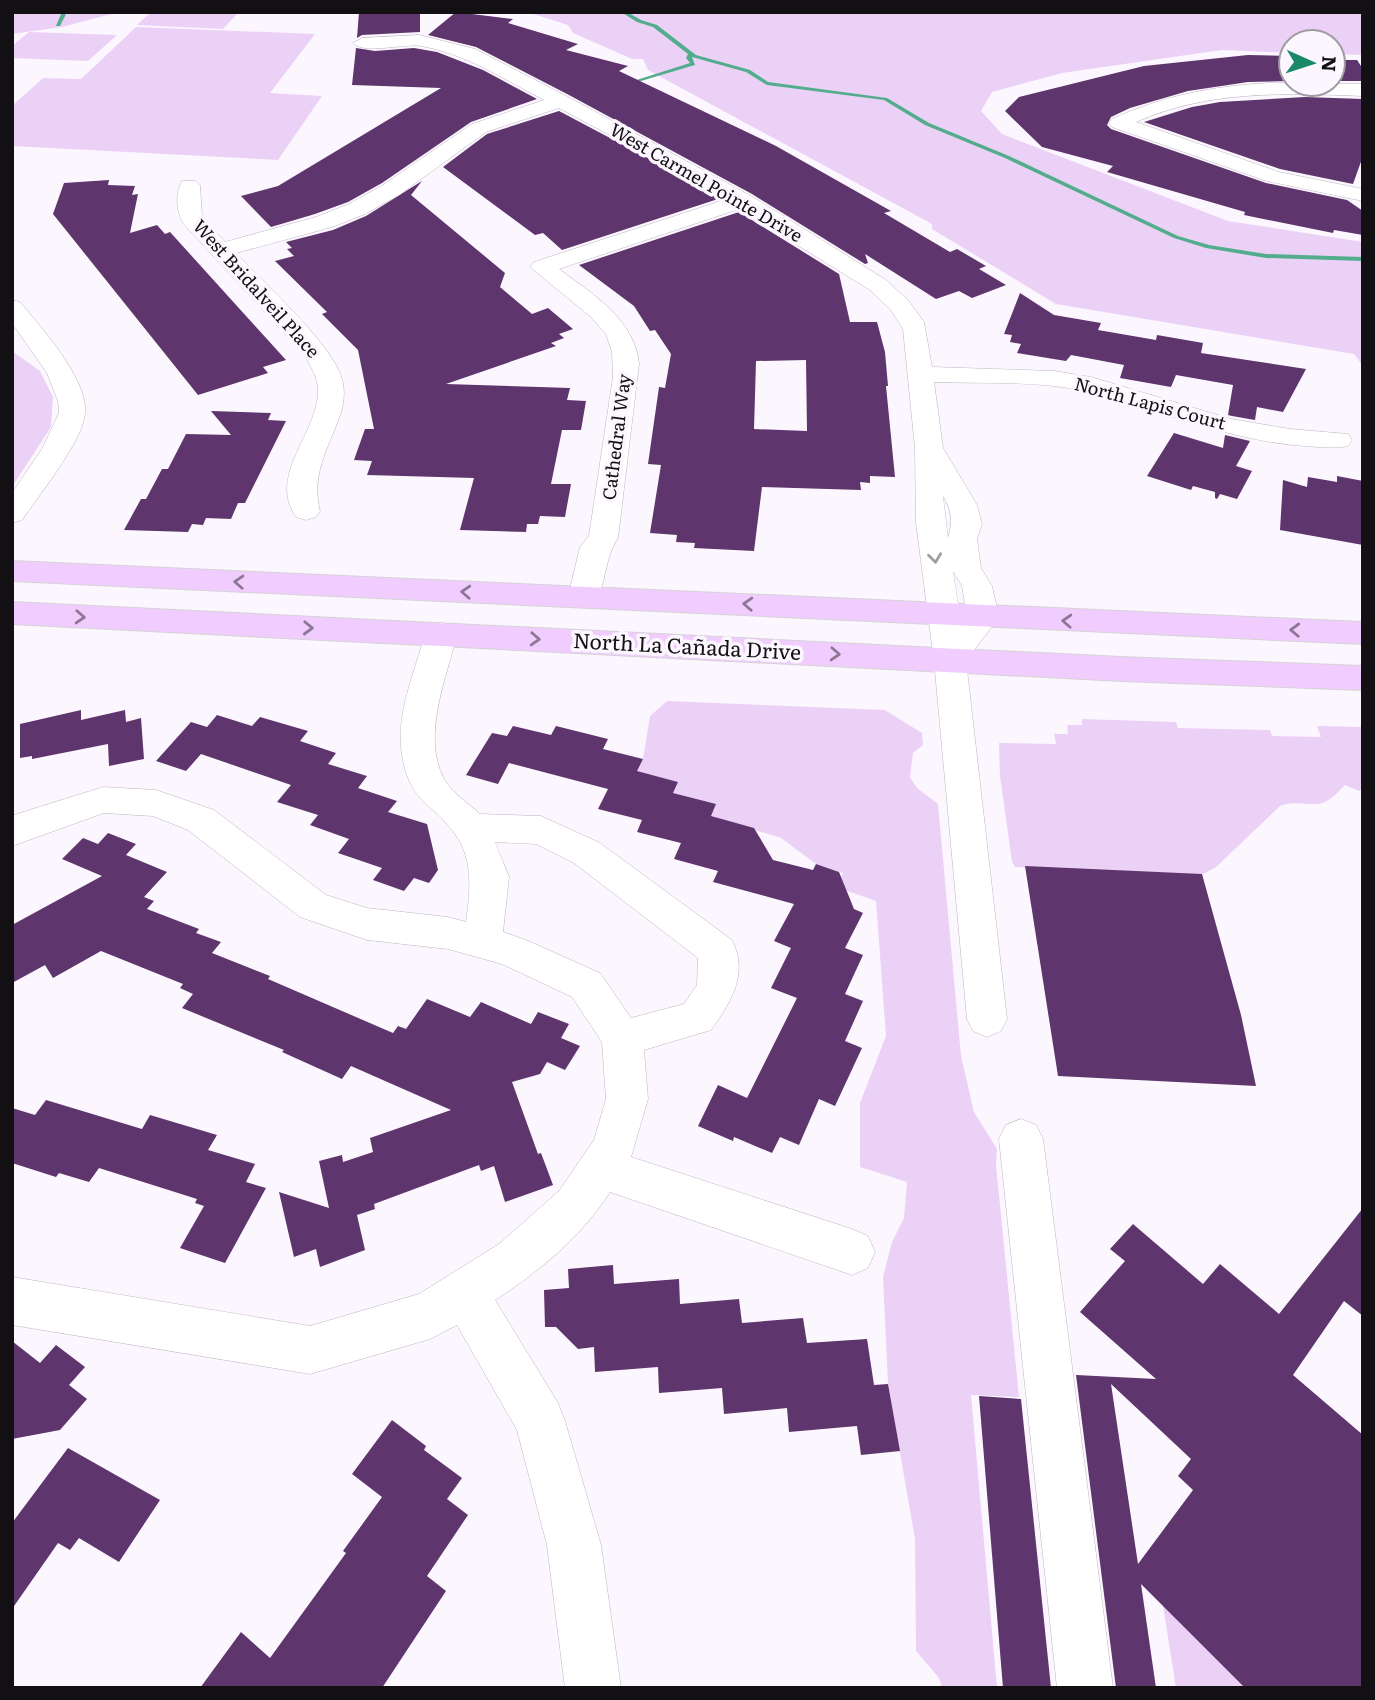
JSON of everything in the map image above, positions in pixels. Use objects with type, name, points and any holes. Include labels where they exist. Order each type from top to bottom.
[{"type":"main road","points":[[12,571],[943,615],[980,601],[1363,633]]},
{"type":"main road","name":"North La Cañada Drive","points":[[12,613],[1363,678]]},
{"type":"street","name":"West Carmel Pointe Drive","points":[[362,43],[419,40],[454,47],[561,101],[743,201],[897,300],[909,314],[915,329],[921,374],[929,448],[931,523],[950,660],[987,1019]]},
{"type":"street","points":[[1363,90],[1275,87],[1237,90],[1186,97],[1143,111],[1119,123],[1274,177],[1363,195]]},
{"type":"street","points":[[220,250],[324,222],[357,209],[391,190],[479,128],[561,101]]},
{"type":"street","name":"West Bridalveil Place","points":[[189,185],[188,206],[191,218],[315,352],[330,377],[330,413],[309,460],[302,485],[306,511]]},
{"type":"street","name":"Cathedral Way","points":[[583,597],[595,547],[603,538],[626,377],[623,344],[606,319],[541,267],[743,201]]},
{"type":"street","points":[[12,307],[58,371],[71,395],[72,413],[66,430],[12,514]]},
{"type":"street","name":"North Lapis Court","points":[[921,374],[1054,379],[1091,385],[1227,426],[1338,440]]},
{"type":"street","name":"West Carmel Pointe Drive","points":[[929,448],[947,482],[962,500],[967,524],[962,539],[966,568],[980,601]]},
{"type":"street","points":[[931,523],[967,524]]},
{"type":"street","points":[[950,660],[980,601]]},
{"type":"street","points":[[441,634],[418,726],[419,755],[429,787],[471,827],[490,877],[483,943]]},
{"type":"street","points":[[12,832],[103,800],[156,803],[201,820],[313,906],[367,924],[447,933],[512,951],[586,985],[622,1038],[626,1099],[612,1149],[575,1206],[515,1260],[430,1315],[310,1350],[12,1301]]},
{"type":"street","points":[[471,827],[541,830],[587,853],[718,951],[717,989],[697,1018],[622,1038]]},
{"type":"street","points":[[1021,1139],[1085,1688]]},
{"type":"street","points":[[600,1168],[852,1252]]},
{"type":"street","points":[[464,1293],[540,1421],[574,1545],[593,1688]]},
{"type":"shaded area","points":[[12,12],[119,12],[62,27],[12,34]]},
{"type":"shaded area","points":[[151,12],[238,13],[223,29],[137,25]]},
{"type":"shaded area","points":[[527,12],[1363,12],[1363,55],[1347,54],[1347,28],[1277,28],[1277,52],[1222,50],[1062,73],[992,92],[981,111],[1002,134],[1228,221],[1363,242],[1363,366],[1354,354],[1056,304],[932,229],[932,224],[648,70],[643,59],[632,59],[573,33],[568,25]]},
{"type":"shaded area","points":[[136,27],[315,34],[270,93],[322,96],[278,160],[12,146],[12,106],[43,78],[81,79]]},
{"type":"shaded area","points":[[29,32],[117,35],[88,61],[12,58],[12,46]]},
{"type":"shaded area","points":[[12,351],[40,371],[53,397],[51,427],[12,487]]},
{"type":"shaded area","points":[[667,701],[885,710],[922,733],[923,745],[913,753],[910,777],[917,788],[938,804],[961,1056],[974,1112],[997,1149],[996,1165],[1019,1397],[971,1395],[997,1688],[942,1688],[939,1678],[916,1651],[915,1539],[888,1384],[883,1277],[892,1242],[904,1218],[907,1182],[860,1167],[860,1103],[886,1036],[876,901],[836,887],[843,873],[816,864],[781,838],[711,816],[716,804],[673,793],[678,782],[637,771],[643,759],[650,716]]},
{"type":"shaded area","points":[[1082,719],[1176,722],[1178,728],[1270,730],[1272,736],[1321,737],[1317,726],[1363,727],[1363,787],[1359,791],[1345,785],[1332,798],[1322,803],[1280,806],[1215,868],[1201,875],[1015,867],[1012,862],[1000,776],[999,743],[1056,744],[1054,734],[1068,734],[1067,725],[1082,725]]},
{"type":"shaded area","points":[[1158,1574],[1178,1621],[1245,1688],[1176,1688]]},
{"type":"building","points":[[359,12],[420,12],[420,32],[362,35],[357,38]]},
{"type":"building","points":[[456,12],[513,19],[508,23],[578,44],[566,50],[628,66],[619,71],[776,146],[891,211],[884,213],[950,252],[957,249],[986,266],[979,269],[1006,285],[972,298],[959,291],[936,299],[865,254],[868,263],[865,264],[752,194],[569,95],[476,47],[428,35]]},
{"type":"building","points":[[356,48],[375,51],[414,48],[437,52],[483,70],[537,99],[471,122],[382,183],[348,202],[271,227],[241,196],[278,186],[441,88],[352,85]]},
{"type":"building","points":[[1248,55],[1277,56],[1277,81],[1248,82],[1188,91],[1130,108],[1111,117],[1107,125],[1111,129],[1266,183],[1347,200],[1363,211],[1363,235],[1334,230],[1333,233],[1244,215],[1245,212],[1107,172],[1113,166],[1042,147],[1005,111],[1019,97],[1144,66]]},
{"type":"building","points":[[1347,60],[1357,60],[1363,69],[1363,81],[1347,81]]},
{"type":"building","points":[[1288,98],[1363,99],[1363,156],[1353,184],[1280,169],[1144,122],[1192,107],[1220,102]]},
{"type":"building","points":[[559,111],[678,174],[718,199],[562,250],[543,233],[535,235],[443,167],[487,134]]},
{"type":"building","points":[[109,180],[108,185],[135,186],[132,195],[138,194],[130,233],[157,225],[165,234],[170,232],[286,360],[263,367],[268,373],[198,395],[53,214],[64,183]]},
{"type":"building","points":[[422,181],[411,195],[505,273],[500,287],[532,314],[548,308],[573,329],[559,334],[564,338],[551,343],[556,346],[446,384],[570,388],[567,400],[586,401],[581,430],[562,430],[551,484],[571,484],[565,517],[540,516],[538,524],[527,524],[526,532],[460,530],[474,478],[367,475],[372,461],[354,460],[365,429],[374,429],[358,350],[322,314],[327,312],[275,261],[294,256],[287,249],[292,248],[286,242],[333,230],[366,216]]},
{"type":"building","points":[[739,212],[839,274],[850,322],[877,322],[885,352],[895,477],[870,476],[870,483],[860,482],[861,490],[762,487],[754,551],[694,548],[695,543],[676,542],[677,535],[650,533],[661,465],[648,464],[659,387],[665,388],[671,354],[655,330],[650,331],[634,306],[579,265]],"holes":[[[806,360],[807,431],[754,429],[756,361]]]},
{"type":"building","points":[[1020,293],[1054,315],[1101,323],[1098,330],[1156,340],[1157,335],[1203,343],[1201,353],[1306,369],[1283,412],[1257,407],[1255,420],[1228,415],[1233,385],[1176,375],[1171,387],[1120,378],[1124,365],[1071,355],[1066,361],[1017,353],[1021,344],[1010,342],[1012,335],[1004,334]]},
{"type":"building","points":[[211,411],[271,413],[268,420],[286,421],[245,503],[238,503],[231,519],[206,518],[203,525],[192,524],[188,532],[124,530],[141,499],[146,499],[162,469],[168,469],[186,434],[231,435]]},
{"type":"building","points":[[1174,433],[1223,448],[1225,435],[1250,441],[1236,466],[1252,471],[1237,499],[1220,494],[1217,499],[1215,492],[1193,486],[1191,490],[1147,476]]},
{"type":"building","points":[[1337,476],[1363,481],[1363,545],[1280,530],[1283,480],[1307,487],[1308,477],[1337,482]]},
{"type":"building","points":[[81,710],[81,720],[125,710],[126,722],[141,718],[144,759],[109,766],[108,744],[32,759],[32,756],[20,758],[20,724]]},
{"type":"building","points":[[217,715],[252,726],[260,717],[308,731],[300,741],[336,753],[328,764],[367,776],[358,788],[397,801],[388,812],[427,824],[438,870],[429,883],[414,878],[404,891],[373,880],[382,868],[338,853],[349,839],[310,825],[318,815],[277,802],[291,785],[201,754],[186,771],[156,761],[191,722],[207,727]]},
{"type":"building","points":[[513,726],[551,735],[556,726],[608,739],[603,749],[643,759],[637,771],[678,782],[673,793],[716,804],[711,816],[754,828],[773,860],[813,870],[816,864],[839,872],[854,909],[863,913],[845,948],[863,955],[845,994],[863,1001],[845,1041],[862,1048],[835,1106],[819,1099],[799,1145],[780,1137],[772,1153],[698,1126],[718,1085],[747,1098],[797,998],[771,988],[791,948],[774,941],[794,904],[713,882],[718,871],[674,859],[681,843],[637,832],[642,820],[598,809],[608,789],[509,763],[498,784],[466,775],[492,733],[507,736]]},
{"type":"building","points":[[108,833],[136,844],[126,855],[167,872],[144,897],[154,901],[147,909],[199,929],[196,933],[221,942],[212,953],[270,976],[268,979],[393,1033],[398,1026],[406,1029],[427,999],[470,1017],[481,1002],[531,1024],[538,1012],[569,1024],[561,1038],[580,1046],[565,1070],[547,1062],[540,1074],[512,1082],[538,1154],[541,1153],[553,1185],[505,1202],[494,1166],[481,1171],[479,1165],[374,1204],[375,1209],[357,1215],[365,1250],[320,1267],[316,1249],[294,1257],[279,1192],[329,1208],[319,1161],[342,1155],[343,1162],[373,1152],[370,1138],[451,1110],[351,1066],[342,1079],[282,1052],[284,1050],[182,1008],[193,994],[180,988],[183,984],[101,951],[53,978],[45,965],[12,983],[12,925],[102,876],[62,859],[83,838],[98,844]]},
{"type":"building","points":[[1025,866],[1202,874],[1241,1015],[1256,1086],[1058,1076]]},
{"type":"building","points":[[46,1100],[142,1129],[150,1115],[217,1135],[208,1150],[255,1164],[246,1182],[266,1188],[225,1263],[180,1248],[204,1206],[195,1203],[197,1199],[99,1168],[89,1182],[59,1173],[56,1177],[12,1163],[12,1108],[35,1115]]},
{"type":"building","points":[[1363,1208],[1363,1316],[1344,1301],[1293,1375],[1363,1435],[1363,1688],[1245,1688],[1141,1584],[1156,1688],[1116,1688],[1076,1375],[1156,1379],[1080,1312],[1125,1261],[1110,1249],[1133,1224],[1203,1284],[1220,1264],[1279,1314]],"holes":[[[1111,1384],[1191,1459],[1178,1476],[1193,1490],[1138,1564]]]},
{"type":"building","points":[[613,1265],[614,1284],[679,1279],[680,1304],[739,1299],[742,1323],[803,1318],[807,1343],[867,1339],[874,1385],[888,1384],[900,1451],[861,1455],[857,1426],[789,1432],[787,1408],[724,1414],[722,1388],[659,1393],[658,1367],[595,1372],[594,1347],[578,1349],[556,1327],[545,1327],[544,1290],[569,1288],[568,1269]]},
{"type":"building","points":[[12,1341],[40,1363],[56,1345],[85,1367],[69,1385],[87,1399],[60,1430],[12,1439]]},
{"type":"building","points":[[979,1396],[1021,1399],[1051,1688],[1003,1688]]},
{"type":"building","points":[[392,1420],[426,1446],[424,1450],[462,1478],[447,1499],[468,1515],[427,1576],[446,1591],[382,1688],[200,1688],[241,1632],[270,1658],[346,1553],[343,1551],[382,1497],[352,1474]]},
{"type":"building","points":[[68,1448],[160,1500],[119,1562],[79,1538],[70,1550],[58,1543],[12,1609],[12,1523]]},
{"type":"waterway","points":[[58,25],[65,12]]},
{"type":"waterway","points":[[623,12],[655,26],[691,54]]},
{"type":"waterway","points":[[626,85],[693,64],[689,58],[691,54]]},
{"type":"waterway","points":[[691,54],[748,71],[767,83],[885,99],[927,124],[1007,157],[1176,237],[1208,247],[1266,256],[1363,259]]}]
